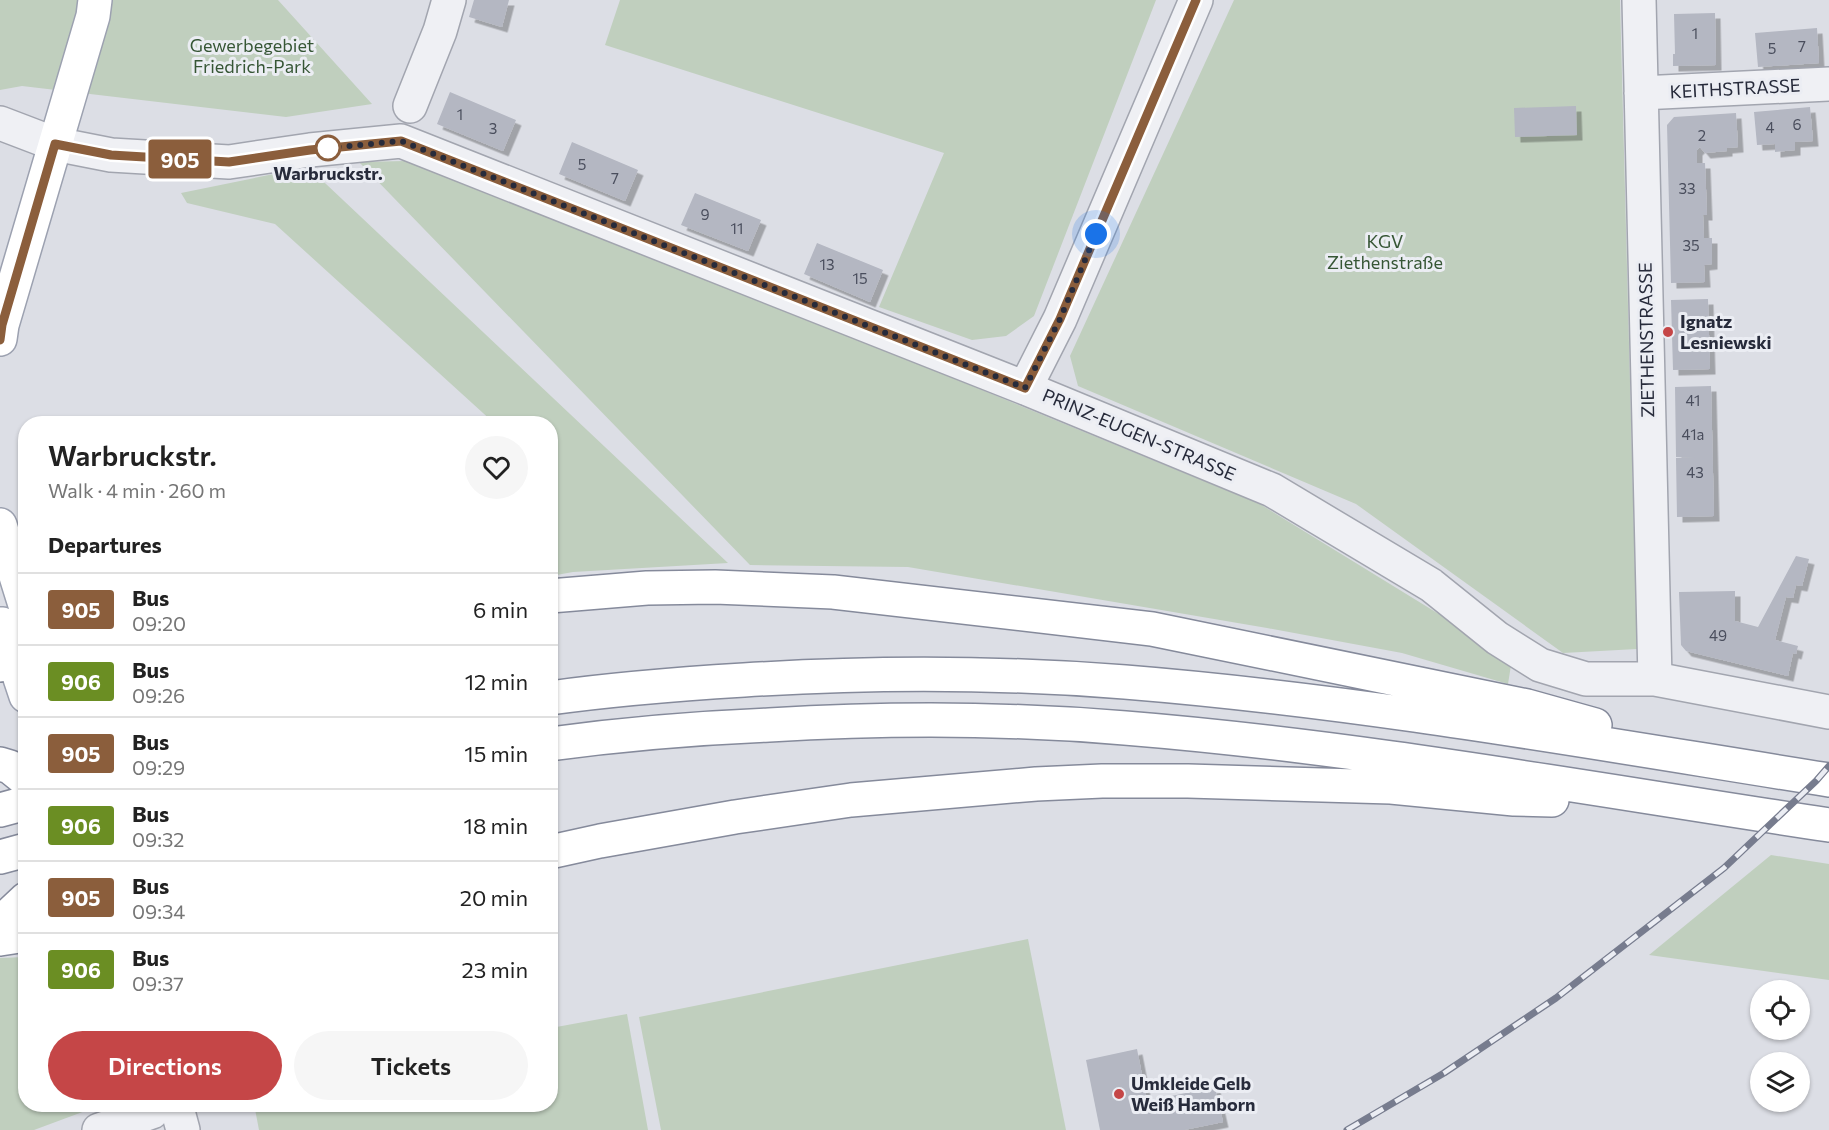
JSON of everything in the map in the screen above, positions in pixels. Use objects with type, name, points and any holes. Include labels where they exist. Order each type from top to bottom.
[{"type":"main road","points":[[0,339],[2,325],[96,0]]},
{"type":"main road","points":[[0,525],[18,582]]},
{"type":"main road","points":[[558,595],[647,588],[715,587],[845,593],[1164,631],[1527,706],[1727,764]]},
{"type":"main road","points":[[0,664],[2,626]]},
{"type":"main road","points":[[2,626],[18,673]]},
{"type":"main road","points":[[558,697],[690,683],[823,675],[1005,675],[1123,682],[1242,693],[1512,730],[1829,780]]},
{"type":"main road","points":[[558,743],[692,729],[880,719],[1013,721],[1122,727],[1238,738],[1520,776],[1829,825]]},
{"type":"main road","points":[[0,764],[10,767],[18,774]]},
{"type":"main road","points":[[558,850],[735,817],[851,800],[969,789],[1102,781],[1391,787],[1515,798],[1688,804]]},
{"type":"main road","points":[[0,810],[18,805]]},
{"type":"main road","points":[[0,857],[18,852]]},
{"type":"main road","points":[[0,920],[18,906]]},
{"type":"main road","points":[[0,939],[18,936]]},
{"type":"street","points":[[410,106],[440,32],[449,0]]},
{"type":"street","points":[[1025,388],[1060,319],[1196,0]]},
{"type":"street","name":"ZIETHENSTRASSE","points":[[1639,0],[1655,679]]},
{"type":"street","name":"KEITHSTRASSE","points":[[1641,93],[1829,84]]},
{"type":"street","points":[[0,123],[55,144]]},
{"type":"street","name":"PRINZ-EUGEN-STRASSE","points":[[55,144],[111,155],[229,162],[310,150],[401,141],[1025,388],[1272,490],[1431,585],[1497,638],[1540,665],[1586,679],[1655,679],[1829,712]]},
{"type":"street","points":[[99,1130],[159,1113],[183,1130]]},
{"type":"green space","name":"Gewerbegebiet Friedrich-Park","points":[[0,0],[278,0],[372,104],[286,117],[22,86],[0,90]]},
{"type":"green space","points":[[620,0],[1156,0],[1034,316],[1006,336],[972,340],[879,307],[944,153],[605,45]]},
{"type":"green space","name":"KGV Ziethenstraße","points":[[1234,0],[1620,0],[1637,649],[1563,653],[1356,504],[1078,386],[1070,356]]},
{"type":"green space","points":[[405,161],[519,200],[1260,504],[1512,659],[1508,684],[1402,653],[908,567],[750,565],[359,162]]},
{"type":"green space","points":[[308,167],[728,563],[558,575],[558,416],[486,416],[275,224],[187,203],[181,193]]},
{"type":"green space","points":[[1771,855],[1829,864],[1829,980],[1649,955]]},
{"type":"green space","points":[[1028,939],[1066,1130],[661,1130],[639,1017]]},
{"type":"green space","points":[[18,957],[18,1112],[82,1112],[34,1130],[0,1130],[0,958]]},
{"type":"green space","points":[[627,1014],[648,1130],[259,1130],[256,1112],[558,1112],[558,1027]]},
{"type":"building","points":[[474,0],[509,0],[502,27],[469,17]]},
{"type":"building","points":[[1715,13],[1716,65],[1673,66],[1674,14]]},
{"type":"building","points":[[1817,28],[1819,63],[1758,67],[1755,33]]},
{"type":"building","points":[[450,92],[516,120],[503,151],[437,124]]},
{"type":"building","points":[[1576,106],[1577,135],[1515,137],[1514,108]]},
{"type":"building","points":[[1810,107],[1813,141],[1795,142],[1795,150],[1775,152],[1775,144],[1757,145],[1754,112]]},
{"type":"building","points":[[1736,113],[1738,147],[1727,148],[1727,151],[1705,153],[1700,147],[1697,150],[1697,163],[1705,163],[1707,215],[1703,215],[1704,238],[1712,238],[1712,264],[1704,265],[1705,282],[1671,283],[1667,125],[1674,117]]},
{"type":"building","points":[[572,142],[638,170],[625,201],[559,174]]},
{"type":"building","points":[[695,193],[761,220],[748,251],[681,225]]},
{"type":"building","points":[[817,243],[883,270],[870,302],[804,274]]},
{"type":"building","points":[[1708,299],[1710,369],[1673,370],[1671,300]]},
{"type":"building","points":[[1711,386],[1714,516],[1677,517],[1676,458],[1695,457],[1676,457],[1675,387]]},
{"type":"building","points":[[1796,556],[1809,559],[1802,586],[1796,585],[1793,598],[1786,597],[1775,640],[1798,646],[1796,654],[1793,653],[1788,676],[1686,651],[1681,645],[1679,592],[1735,591],[1735,621],[1758,627]]},
{"type":"building","name":"Umkleide Gelb Weiß Hamborn","points":[[1137,1049],[1147,1101],[1215,1087],[1223,1122],[1184,1130],[1100,1130],[1086,1060]]},
{"type":"railway","points":[[1347,1130],[1444,1073],[1556,998],[1724,868],[1829,766]]},
{"type":"bus line","name":"905","points":[[0,340],[2,325],[55,144],[111,155],[229,162],[310,150],[401,141],[1025,388],[1060,319],[1196,0]]},
{"type":"place","name":"Warbruckstr.","points":[[328,148]]},
{"type":"place","name":"Ignatz Lesniewski","points":[[1668,332]]},
{"type":"place","name":"Umkleide Gelb Weiß Hamborn","points":[[1119,1094]]},
{"type":"route","points":[[328,148],[401,141],[1025,388],[1060,319],[1096,234]]}]
